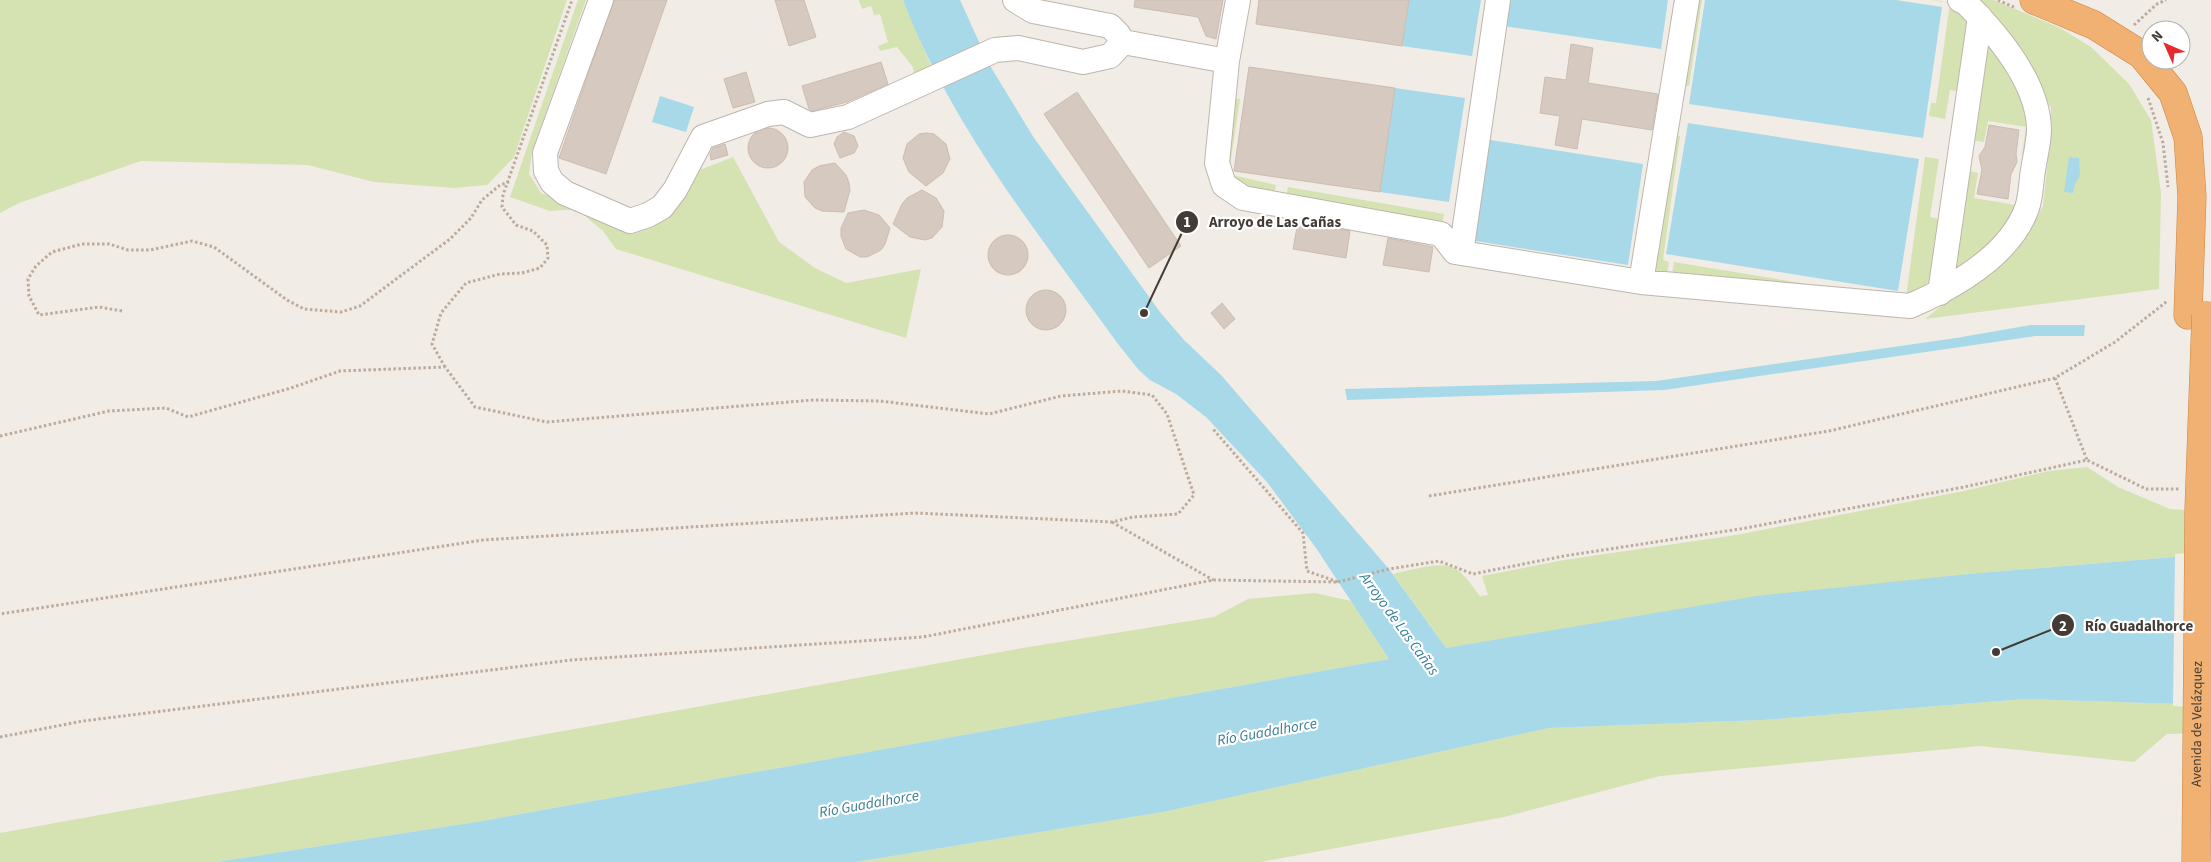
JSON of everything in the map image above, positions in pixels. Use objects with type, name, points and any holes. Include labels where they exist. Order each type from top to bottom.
[{"type":"highway","points":[[2034,0],[2094,25],[2142,55],[2173,93],[2188,137],[2197,315]]},
{"type":"highway","name":"Avenida de Velázquez","points":[[2196,862],[2191,499],[2197,315],[2211,197]]},
{"type":"lane","points":[[601,0],[545,153],[546,171],[552,182],[565,193],[630,221],[648,215],[662,207],[675,190],[703,137],[768,114],[784,112],[810,125],[848,117],[995,50],[1018,48],[1083,62],[1110,56],[1123,42]]},
{"type":"lane","points":[[1015,0],[1033,12],[1110,26],[1123,42],[1227,61]]},
{"type":"lane","points":[[1238,0],[1227,61],[1217,163],[1224,185],[1242,198],[1441,234],[1455,252],[1461,253],[1641,282],[1910,306],[1940,293],[1973,272],[2014,235],[2028,207],[2039,128],[2031,92],[1995,33],[1966,3],[1960,0]]},
{"type":"lane","points":[[1461,253],[1498,0]]},
{"type":"lane","points":[[1641,282],[1687,0]]},
{"type":"lane","points":[[1940,293],[1980,17]]},
{"type":"lane","points":[[1441,234],[1458,223],[1467,212]]},
{"type":"path","points":[[0,614],[483,540],[915,513],[1112,522],[1133,517],[1178,514],[1194,495],[1167,414],[1152,395],[1122,391],[1061,396],[989,414],[880,401],[813,400],[547,422],[475,407],[445,367],[432,344],[441,313],[466,283],[500,274],[522,273],[540,268],[548,258],[547,245],[533,231],[516,226],[502,207],[503,195],[572,0]]},
{"type":"path","points":[[2147,94],[2164,143],[2168,190]]},
{"type":"path","points":[[122,311],[99,307],[39,315],[29,296],[28,280],[36,266],[52,252],[82,244],[109,244],[128,250],[150,250],[192,241],[214,247],[287,300],[304,309],[341,312],[360,306],[450,239],[471,218],[482,200],[500,185],[509,182]]},
{"type":"path","points":[[1429,496],[1829,431],[2055,378],[2115,342],[2165,303],[2167,294]]},
{"type":"path","points":[[0,436],[109,411],[166,408],[188,417],[291,388],[340,371],[445,367]]},
{"type":"path","points":[[2055,378],[2087,460]]},
{"type":"path","points":[[1212,429],[1303,533],[1307,572],[1338,582]]},
{"type":"path","points":[[0,737],[83,721],[572,660],[923,637],[1213,580],[1338,582],[1389,569],[1439,561],[1473,574],[1564,556],[1750,528],[1964,488],[2087,460],[2146,489],[2191,499]]},
{"type":"path","points":[[1112,522],[1213,580]]},
{"type":"green space","points":[[0,0],[567,0],[514,157],[487,185],[454,188],[374,182],[308,165],[141,161],[19,203],[0,213]]},
{"type":"green space","points":[[578,0],[586,0],[532,151],[529,174],[541,193],[608,217],[622,229],[694,167],[702,169],[733,157],[779,242],[815,268],[846,283],[921,269],[906,338],[616,249],[603,231],[577,209],[550,211],[510,197]]},
{"type":"green space","points":[[859,0],[903,0],[932,68],[914,75],[913,67],[897,47],[880,51],[878,46],[888,42],[880,14],[874,15],[871,6],[862,9]]},
{"type":"green space","points":[[1692,0],[1702,0],[1689,86],[1680,86]]},
{"type":"green space","points":[[1972,0],[1994,0],[2060,28],[2091,47],[2129,84],[2151,120],[2161,193],[2159,289],[1925,319],[1999,260],[2031,229],[2043,206],[2051,108],[2022,57]]},
{"type":"green space","points":[[1950,5],[1970,24],[1964,92],[1950,90],[1945,119],[1929,116],[1931,103],[1936,103]]},
{"type":"green space","points":[[1988,42],[2029,106],[2027,156],[2022,154],[2026,127],[1988,121],[1984,142],[1971,140]]},
{"type":"green space","points":[[1230,98],[1240,99],[1230,165],[1222,164]]},
{"type":"green space","points":[[1670,135],[1680,136],[1663,260],[1669,262],[1666,280],[1655,277],[1650,268]]},
{"type":"green space","points":[[1925,157],[1939,159],[1930,217],[1944,220],[1930,284],[1906,297]]},
{"type":"green space","points":[[1969,171],[1978,173],[1974,198],[2015,205],[2020,176],[2022,192],[2019,206],[2012,220],[2002,232],[1952,274]]},
{"type":"green space","points":[[1227,174],[1276,185],[1274,196],[1286,198],[1288,187],[1444,214],[1442,227],[1239,190]]},
{"type":"green space","points":[[1674,262],[1885,297],[1671,280]]},
{"type":"green space","points":[[2087,467],[2118,487],[2170,509],[2211,512],[2211,554],[1979,573],[1446,648],[1393,574],[1429,566],[1449,566],[1462,574],[1480,596],[1488,595],[1482,576],[1564,560],[1736,535],[1964,491],[2049,471]]},
{"type":"green space","points":[[1315,593],[1351,601],[1389,659],[476,822],[217,862],[0,862],[0,833],[1017,649],[1214,617],[1248,599]]},
{"type":"green space","points":[[2025,699],[2211,705],[2211,733],[2167,734],[2134,762],[1980,746],[1660,776],[1504,817],[1260,862],[856,862],[1163,812],[1549,728],[1763,720]]},
{"type":"water","points":[[903,0],[960,0],[989,64],[1034,138],[1160,312],[1184,340],[1221,375],[1389,569],[1446,648],[1757,596],[1979,573],[2211,554],[2211,705],[2025,699],[1763,720],[1549,728],[1163,812],[856,862],[217,862],[476,822],[1389,659],[1316,548],[1267,482],[1206,417],[1176,394],[1150,380],[1138,369],[1118,344],[1028,221],[972,136],[946,92],[923,47]]},
{"type":"water","points":[[1409,0],[1481,0],[1472,56],[1402,46]]},
{"type":"water","points":[[1507,0],[1668,0],[1661,49],[1503,26]]},
{"type":"water","points":[[1705,0],[1896,0],[1942,7],[1923,138],[1689,104]]},
{"type":"water","points":[[1395,88],[1465,98],[1449,202],[1380,192]]},
{"type":"water","points":[[660,96],[694,107],[686,132],[652,122]]},
{"type":"water","points":[[1688,123],[1919,159],[1898,291],[1666,254]]},
{"type":"water","points":[[1484,139],[1643,164],[1628,265],[1469,240]]},
{"type":"water","points":[[2069,157],[2079,158],[2080,175],[2073,193],[2064,192]]},
{"type":"water","points":[[2031,325],[2085,325],[2084,336],[2035,336],[1664,390],[1347,400],[1345,389],[1656,381],[1956,338]]},
{"type":"pier","points":[[2211,551],[2211,708],[2173,706],[2175,554]]},
{"type":"building","points":[[614,0],[667,0],[606,174],[559,158]]},
{"type":"building","points":[[775,0],[804,0],[816,37],[789,46]]},
{"type":"building","points":[[1135,0],[1223,0],[1216,39],[1206,36],[1198,17],[1134,7]]},
{"type":"building","points":[[1259,0],[1409,0],[1402,46],[1256,24]]},
{"type":"building","points":[[1571,44],[1593,48],[1588,83],[1658,94],[1652,130],[1582,119],[1577,149],[1555,145],[1560,116],[1540,113],[1545,77],[1566,80]]},
{"type":"building","points":[[881,62],[888,84],[847,102],[812,111],[809,109],[802,86]]},
{"type":"building","points":[[1249,67],[1395,88],[1380,192],[1234,171]]},
{"type":"building","points":[[746,72],[755,102],[733,108],[724,79]]},
{"type":"building","points":[[1077,92],[1181,246],[1149,268],[1044,114]]},
{"type":"building","points":[[1989,125],[2019,130],[2017,162],[2011,174],[2008,199],[1977,194],[1982,170],[1979,156],[1985,147]]},
{"type":"building","points":[[764,128],[772,128],[779,131],[785,137],[788,148],[785,159],[779,165],[772,168],[764,168],[757,165],[751,159],[748,152],[748,144],[751,137],[757,131]]},
{"type":"building","points":[[844,132],[854,136],[858,146],[854,153],[840,158],[834,144],[837,137]]},
{"type":"building","points":[[919,134],[934,134],[946,144],[950,159],[943,173],[926,186],[909,172],[903,158],[907,144]]},
{"type":"building","points":[[725,144],[728,155],[711,160],[710,154],[713,148]]},
{"type":"building","points":[[835,163],[846,175],[849,183],[850,190],[844,212],[822,211],[815,208],[805,197],[804,182],[812,170],[819,166]]},
{"type":"building","points":[[922,190],[936,198],[944,211],[942,227],[932,238],[925,240],[910,237],[893,224],[902,204],[907,198]]},
{"type":"building","points":[[864,210],[879,215],[890,228],[881,250],[867,257],[860,257],[846,249],[841,236],[841,228],[848,213]]},
{"type":"building","points":[[1298,222],[1350,231],[1346,258],[1293,249]]},
{"type":"building","points":[[1012,235],[1019,238],[1025,244],[1028,255],[1027,263],[1019,272],[1012,275],[1004,275],[997,272],[989,263],[988,251],[991,244],[1000,236]]},
{"type":"building","points":[[1388,238],[1433,247],[1429,272],[1383,265]]},
{"type":"building","points":[[1050,290],[1057,293],[1063,299],[1066,310],[1065,318],[1057,327],[1050,330],[1042,330],[1035,327],[1027,318],[1026,306],[1029,299],[1038,291]]},
{"type":"building","points":[[1222,303],[1235,319],[1224,329],[1211,313]]},
{"type":"place","name":"Arroyo de Las Cañas","points":[[1144,313]]},
{"type":"place","name":"Río Guadalhorce","points":[[1996,652]]}]
